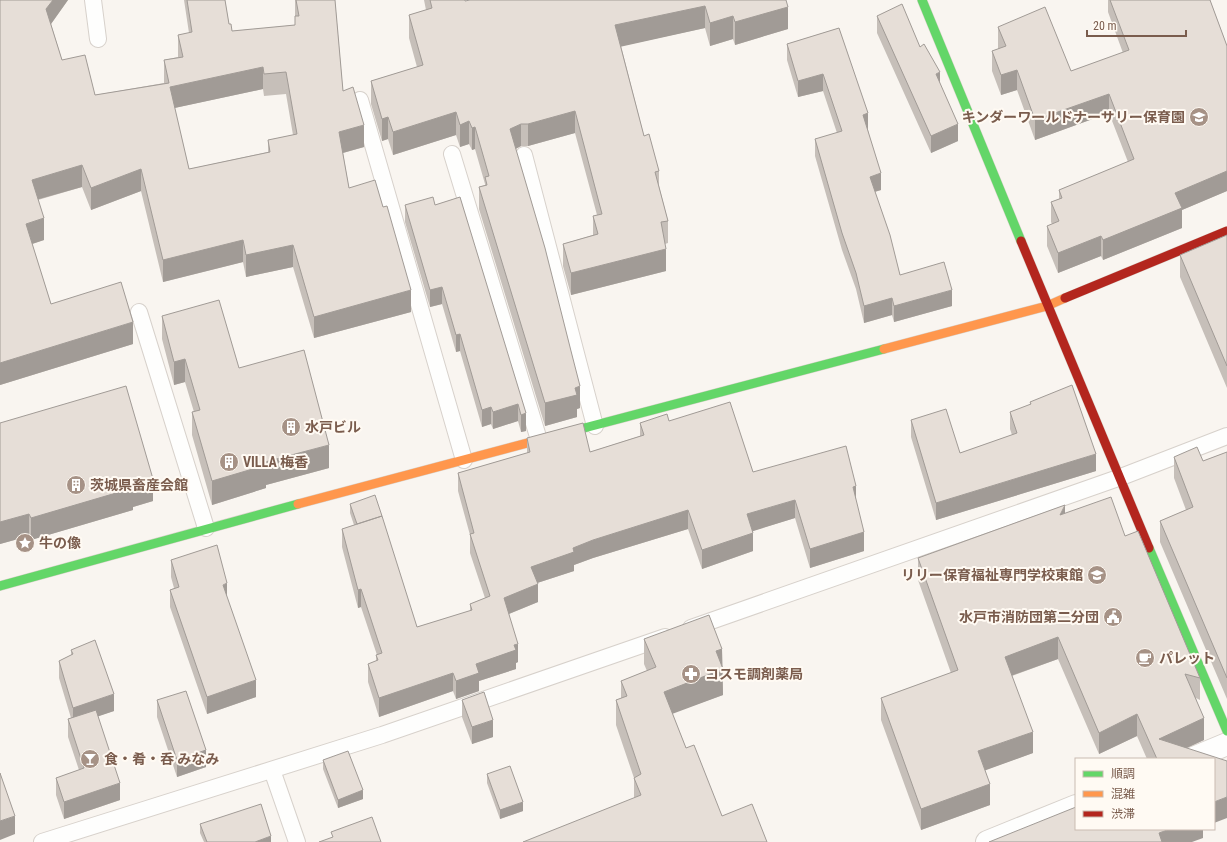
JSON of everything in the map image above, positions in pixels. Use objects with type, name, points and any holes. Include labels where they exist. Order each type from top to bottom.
[{"type":"street","points":[[922,0],[1047,306],[1121,477],[1227,730]]},
{"type":"street","points":[[0,586],[206,528],[1047,306],[1227,231]]},
{"type":"street","points":[[1193,758],[1227,744]]},
{"type":"street","points":[[987,842],[1075,806]]},
{"type":"lane","points":[[93,0],[98,39]]},
{"type":"lane","points":[[360,100],[464,460]]},
{"type":"lane","points":[[452,154],[539,440]]},
{"type":"lane","points":[[524,155],[595,426]]},
{"type":"lane","points":[[139,312],[206,528]]},
{"type":"lane","points":[[42,842],[382,735],[1121,477],[1227,436]]},
{"type":"lane","points":[[272,770],[298,842]]},
{"type":"building","points":[[0,0],[53,0],[46,9],[62,60],[85,55],[95,95],[169,83],[164,60],[183,57],[178,35],[192,32],[187,0],[225,0],[229,24],[231,24],[232,31],[295,25],[295,16],[299,16],[296,0],[335,0],[343,91],[353,87],[364,125],[339,132],[349,188],[375,180],[383,207],[387,206],[411,290],[314,317],[293,245],[246,255],[243,240],[163,260],[141,169],[91,188],[82,165],[32,180],[44,218],[26,224],[51,304],[121,282],[133,322],[0,363]],"holes":[[[263,67],[264,74],[286,72],[297,134],[268,140],[270,152],[189,169],[170,87]]]},
{"type":"building","points":[[430,0],[786,0],[788,7],[735,22],[733,16],[710,23],[705,6],[615,25],[644,136],[649,134],[659,171],[655,172],[668,221],[661,222],[666,249],[571,273],[563,244],[598,234],[593,216],[602,214],[575,111],[528,124],[521,124],[510,129],[545,248],[580,386],[575,388],[577,395],[545,403],[479,187],[487,185],[485,177],[489,176],[475,127],[472,128],[469,121],[460,125],[456,112],[393,132],[388,117],[382,119],[371,81],[423,65],[409,15],[432,8]]},
{"type":"building","points":[[1110,0],[1210,0],[1227,46],[1227,171],[1175,193],[1182,208],[1103,240],[1101,236],[1058,253],[1047,226],[1059,221],[1051,202],[1062,198],[1059,190],[1134,159],[1109,94],[1035,120],[1017,70],[1001,75],[992,51],[1006,46],[998,27],[1045,7],[1071,71],[1129,50]]},
{"type":"building","points":[[902,4],[920,47],[924,44],[940,72],[936,74],[958,124],[931,136],[877,16]]},
{"type":"building","points":[[839,28],[868,113],[863,115],[881,173],[870,177],[890,235],[900,275],[944,262],[952,290],[894,306],[892,298],[864,306],[856,273],[842,233],[815,139],[842,131],[823,74],[798,81],[787,44]]},
{"type":"building","points":[[433,197],[435,205],[460,197],[526,413],[521,415],[518,404],[493,412],[491,407],[482,410],[460,334],[456,335],[442,287],[430,290],[405,205]]},
{"type":"building","points":[[1227,235],[1227,366],[1180,255]]},
{"type":"building","points":[[219,300],[239,368],[304,350],[329,445],[265,462],[266,465],[212,481],[192,412],[200,410],[185,359],[174,362],[162,316]]},
{"type":"building","points":[[1072,385],[1096,454],[936,503],[911,420],[946,409],[960,453],[1017,433],[1010,412]]},
{"type":"building","name":"茨城県畜産会館","points":[[126,386],[153,479],[132,485],[133,488],[31,518],[29,514],[0,522],[0,423]]},
{"type":"building","points":[[730,402],[753,472],[846,446],[856,486],[853,487],[864,532],[810,549],[795,500],[747,514],[753,533],[702,550],[688,510],[593,540],[573,548],[574,552],[531,567],[538,584],[504,598],[518,644],[514,645],[516,650],[476,664],[479,673],[456,681],[453,673],[379,698],[368,664],[378,660],[376,655],[382,653],[361,589],[358,590],[342,529],[382,516],[417,627],[472,610],[470,604],[490,596],[470,534],[474,533],[458,473],[530,452],[527,438],[583,423],[590,452],[644,435],[640,423],[667,414],[669,421]]},
{"type":"building","points":[[1197,447],[1203,461],[1227,452],[1227,678],[1160,521],[1193,507],[1174,457]]},
{"type":"building","points":[[375,495],[382,516],[357,524],[350,504]]},
{"type":"building","points":[[1111,497],[1125,536],[1138,531],[1200,678],[1185,674],[1204,718],[1159,739],[1227,761],[1227,797],[1215,802],[1215,758],[1157,758],[1137,714],[1099,733],[1058,637],[1005,657],[1033,732],[978,751],[990,784],[921,809],[881,698],[958,670],[918,558],[1065,505],[1060,515]]},
{"type":"building","points":[[217,545],[227,583],[223,585],[256,680],[207,697],[170,590],[179,587],[171,560]]},
{"type":"building","points":[[709,615],[722,649],[716,651],[723,669],[664,692],[686,748],[694,745],[722,816],[752,804],[767,842],[523,842],[641,795],[634,778],[641,774],[616,700],[627,696],[621,681],[656,667],[644,639]]},
{"type":"building","points":[[95,640],[114,694],[73,708],[59,661],[73,654],[71,650]]},
{"type":"building","points":[[186,691],[206,750],[177,760],[157,700]]},
{"type":"building","points":[[484,692],[493,720],[472,727],[462,700]]},
{"type":"building","points":[[96,710],[120,783],[64,802],[56,778],[84,768],[68,719]]},
{"type":"building","points":[[348,751],[363,790],[338,800],[323,760]]},
{"type":"building","points":[[510,766],[523,802],[500,810],[487,774]]},
{"type":"building","points":[[0,773],[15,816],[0,821]]},
{"type":"building","points":[[261,804],[271,836],[255,842],[207,842],[200,824]]},
{"type":"building","points":[[1075,807],[1075,830],[1167,830],[1159,833],[1162,842],[989,842]]},
{"type":"building","points":[[372,817],[381,842],[319,842],[333,837],[331,832]]},
{"type":"traffic: fast","points":[[922,0],[1021,241]]},
{"type":"traffic: fast","points":[[550,437],[884,349]]},
{"type":"traffic: fast","points":[[0,586],[298,504]]},
{"type":"traffic: fast","points":[[1149,548],[1227,731]]},
{"type":"traffic: slow","points":[[884,349],[1047,306],[1065,298]]},
{"type":"traffic: slow","points":[[298,504],[550,437]]},
{"type":"traffic: jam","points":[[1065,298],[1227,231]]},
{"type":"traffic: jam","points":[[1021,241],[1149,548]]},
{"type":"place","name":"キンダーワールドナーサリー保育園","points":[[1199,117]]},
{"type":"place","name":"水戸ビル","points":[[291,427]]},
{"type":"place","name":"VILLA 梅香","points":[[229,462]]},
{"type":"place","name":"茨城県畜産会館","points":[[76,485]]},
{"type":"place","name":"牛の像","points":[[25,543]]},
{"type":"place","name":"リリー保育福祉専門学校東館","points":[[1097,575]]},
{"type":"place","name":"水戸市消防団第二分団","points":[[1113,617]]},
{"type":"place","name":"パレット","points":[[1145,658]]},
{"type":"place","name":"コスモ調剤薬局","points":[[691,674]]},
{"type":"place","name":"食・肴・呑 みなみ","points":[[90,759]]}]
